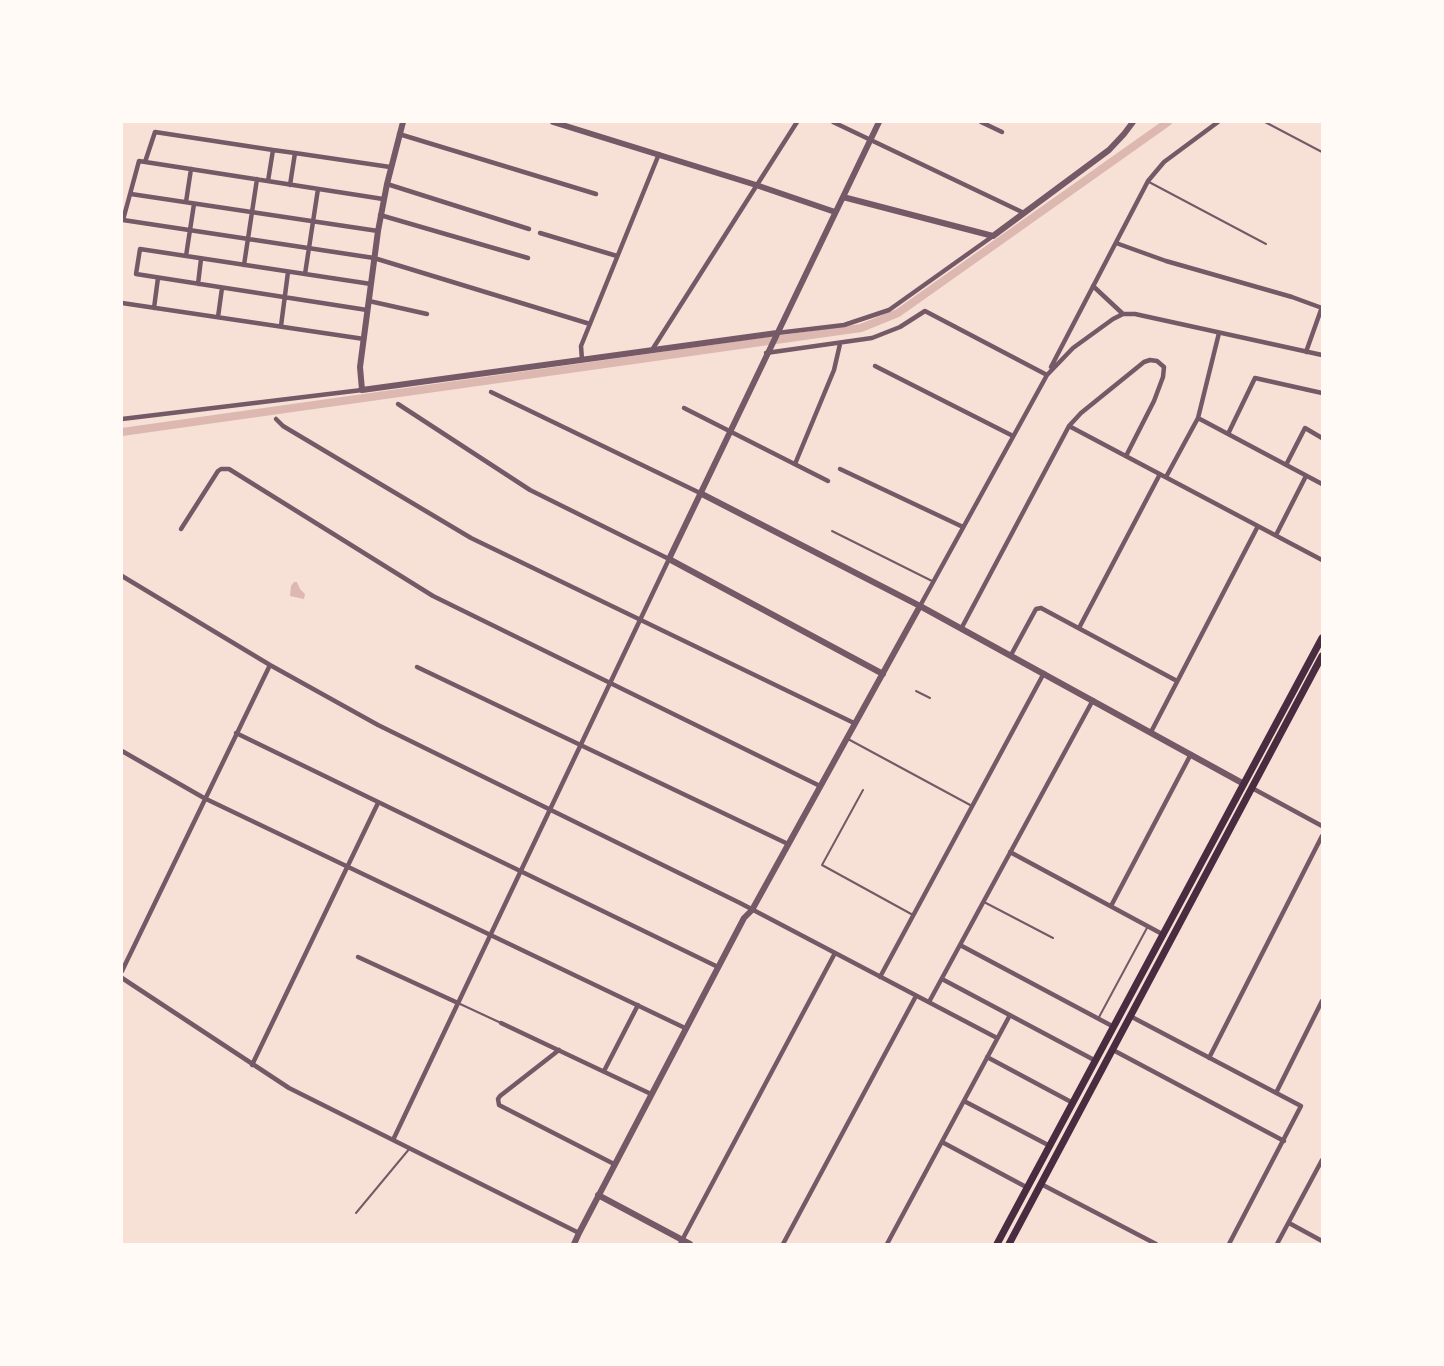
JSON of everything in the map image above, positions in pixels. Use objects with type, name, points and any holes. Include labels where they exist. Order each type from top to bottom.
[{"type":"main road","points":[[997,1245],[1323,638]]},
{"type":"main road","points":[[1009,1245],[1252,788],[1320,666],[1323,656]]},
{"type":"main road","points":[[1245,784],[1252,788]]},
{"type":"main road","points":[[1164,934],[1172,939]]},
{"type":"main road","points":[[1122,1012],[1130,1017]]},
{"type":"main road","points":[[1114,1027],[1122,1032]]},
{"type":"main road","points":[[1050,1146],[1058,1151]]},
{"type":"main road","points":[[1028,1188],[1036,1193]]},
{"type":"street","points":[[362,390],[360,371],[380,215],[390,167],[404,122]]},
{"type":"street","points":[[554,122],[835,212]]},
{"type":"street","points":[[652,350],[797,122]]},
{"type":"street","points":[[833,122],[1024,213]]},
{"type":"street","points":[[393,1140],[766,353],[879,122]]},
{"type":"street","points":[[981,122],[1002,132]]},
{"type":"street","points":[[122,419],[362,390],[844,325],[889,310],[1109,150],[1130,122]]},
{"type":"street","points":[[574,1245],[614,1164],[744,918],[752,910],[934,582],[1047,375],[1148,181],[1164,162],[1218,122]]},
{"type":"street","points":[[146,162],[155,132],[390,167]]},
{"type":"street","points":[[399,134],[596,194]]},
{"type":"street","points":[[268,181],[273,150]]},
{"type":"street","points":[[290,184],[295,153]]},
{"type":"street","points":[[582,360],[581,346],[659,154]]},
{"type":"street","points":[[383,199],[139,161],[123,220],[374,258],[590,324]]},
{"type":"street","points":[[186,202],[191,169]]},
{"type":"street","points":[[244,265],[257,179]]},
{"type":"street","points":[[387,184],[529,230]]},
{"type":"street","points":[[305,274],[318,189]]},
{"type":"street","points":[[130,194],[378,231]]},
{"type":"street","points":[[843,197],[993,236]]},
{"type":"street","points":[[186,256],[194,204]]},
{"type":"street","points":[[380,215],[528,258]]},
{"type":"street","points":[[540,232],[617,256]]},
{"type":"street","points":[[1116,243],[1166,261],[1322,307],[1306,352]]},
{"type":"street","points":[[368,310],[136,274],[140,249],[371,284]]},
{"type":"street","points":[[198,284],[201,259]]},
{"type":"street","points":[[280,327],[288,272]]},
{"type":"street","points":[[154,308],[158,278]]},
{"type":"street","points":[[1093,286],[1123,314]]},
{"type":"street","points":[[218,317],[222,288]]},
{"type":"street","points":[[369,301],[427,314]]},
{"type":"street","points":[[122,303],[364,339]]},
{"type":"street","points":[[766,353],[840,344],[884,334],[925,311],[1047,375]]},
{"type":"street","points":[[1047,375],[1073,348],[1123,314],[1135,314],[1323,355]]},
{"type":"street","points":[[1166,477],[1198,418],[1219,333]]},
{"type":"street","points":[[795,465],[834,370],[840,344]]},
{"type":"street","points":[[961,628],[1069,426],[1081,413],[1144,362],[1150,360],[1160,362],[1164,367],[1164,373],[1157,394],[1126,456]]},
{"type":"street","points":[[875,366],[1013,436]]},
{"type":"street","points":[[1228,434],[1255,378],[1323,393]]},
{"type":"street","points":[[491,392],[700,494],[920,606],[1245,784]]},
{"type":"street","points":[[398,404],[530,490],[669,559],[883,674]]},
{"type":"street","points":[[684,408],[828,481]]},
{"type":"street","points":[[1198,418],[1323,484]]},
{"type":"street","points":[[276,419],[313,444],[471,538],[854,723]]},
{"type":"street","points":[[1069,426],[1323,560]]},
{"type":"street","points":[[1286,465],[1305,428],[1323,438]]},
{"type":"street","points":[[181,529],[218,471],[229,469],[433,596],[820,786]]},
{"type":"street","points":[[840,469],[963,527]]},
{"type":"street","points":[[1079,628],[1160,474]]},
{"type":"street","points":[[1276,536],[1306,476]]},
{"type":"street","points":[[1151,732],[1258,526]]},
{"type":"street","points":[[122,576],[270,665],[388,730],[550,808],[752,910],[997,1038]]},
{"type":"street","points":[[1011,655],[1038,608],[1042,608],[1177,681]]},
{"type":"street","points":[[122,971],[270,665]]},
{"type":"street","points":[[417,667],[788,844]]},
{"type":"street","points":[[880,977],[1044,673]]},
{"type":"street","points":[[929,1002],[1093,700]]},
{"type":"street","points":[[236,733],[718,967]]},
{"type":"street","points":[[122,752],[204,798],[685,1028]]},
{"type":"street","points":[[1111,906],[1191,754]]},
{"type":"street","points":[[1252,788],[1323,826]]},
{"type":"street","points":[[252,1065],[378,803]]},
{"type":"street","points":[[1209,1058],[1323,836]]},
{"type":"street","points":[[1010,852],[1164,934]]},
{"type":"street","points":[[960,945],[1114,1027]]},
{"type":"street","points":[[681,1242],[835,953]]},
{"type":"street","points":[[358,957],[458,1003]]},
{"type":"street","points":[[122,978],[289,1088],[579,1233]]},
{"type":"street","points":[[942,979],[1096,1061]]},
{"type":"street","points":[[783,1245],[916,996]]},
{"type":"street","points":[[1276,1093],[1323,1001]]},
{"type":"street","points":[[604,1071],[638,1005]]},
{"type":"street","points":[[887,1245],[1010,1015]]},
{"type":"street","points":[[1130,1017],[1301,1107],[1229,1245]]},
{"type":"street","points":[[501,1023],[651,1094]]},
{"type":"street","points":[[559,1050],[500,1096],[499,1105],[614,1164]]},
{"type":"street","points":[[1113,1050],[1284,1141]]},
{"type":"street","points":[[987,1057],[1073,1103]]},
{"type":"street","points":[[964,1101],[1050,1146]]},
{"type":"street","points":[[942,1142],[1028,1188]]},
{"type":"street","points":[[1277,1245],[1323,1160]]},
{"type":"street","points":[[1041,1184],[1156,1245]]},
{"type":"street","points":[[598,1195],[690,1245]]},
{"type":"street","points":[[1289,1223],[1323,1241]]},
{"type":"lane","points":[[1265,122],[1323,152]]},
{"type":"lane","points":[[1148,181],[1266,244]]},
{"type":"lane","points":[[832,531],[934,582]]},
{"type":"lane","points":[[916,691],[930,698]]},
{"type":"lane","points":[[847,738],[972,806]]},
{"type":"lane","points":[[863,790],[822,865],[913,915]]},
{"type":"lane","points":[[984,902],[1053,938]]},
{"type":"lane","points":[[1098,1019],[1148,926]]},
{"type":"lane","points":[[458,1003],[501,1023]]},
{"type":"lane","points":[[356,1213],[410,1148]]},
{"type":"shaded area","points":[[294,582],[297,582],[305,594],[304,599],[290,596]]},
{"type":"waterway","points":[[122,432],[861,328],[898,313],[1168,122]]}]
